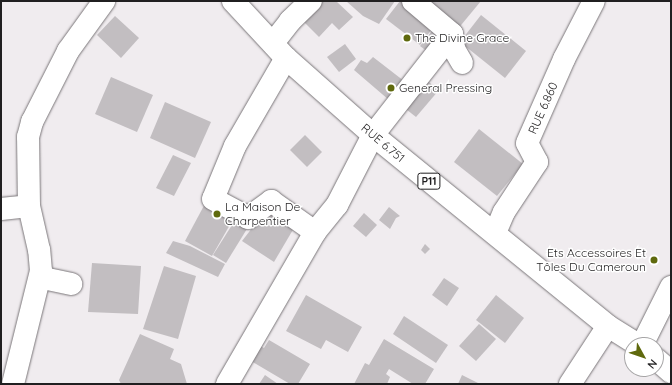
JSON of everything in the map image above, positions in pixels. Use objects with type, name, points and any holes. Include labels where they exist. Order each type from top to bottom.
[{"type":"street","points":[[70,284],[43,278],[41,271],[39,250],[29,206],[28,137],[32,122],[68,51],[104,1]]},
{"type":"street","name":"RUE 6.751","points":[[233,1],[279,51],[373,135],[608,326],[626,337]]},
{"type":"street","points":[[311,1],[290,21],[279,51],[234,146],[212,199],[248,218],[271,201],[315,232]]},
{"type":"street","points":[[413,1],[452,34],[454,49],[462,63]]},
{"type":"street","name":"RUE 6.860","points":[[495,234],[504,212],[537,162],[527,143],[564,59],[594,1]]},
{"type":"street","points":[[227,384],[315,232],[337,205],[373,135],[452,34]]},
{"type":"street","points":[[1,209],[20,209],[29,206]]},
{"type":"street","points":[[13,384],[41,271]]},
{"type":"street","points":[[646,337],[671,287]]},
{"type":"street","points":[[570,384],[608,326]]},
{"type":"building","points":[[319,1],[336,1],[353,17],[339,30],[332,23],[319,37],[301,19]]},
{"type":"building","points":[[346,1],[395,1],[379,24],[363,16]]},
{"type":"building","points":[[400,1],[435,25],[420,45],[386,19]]},
{"type":"building","points":[[420,1],[481,1],[457,30]]},
{"type":"building","points":[[481,15],[526,51],[505,78],[460,42]]},
{"type":"building","points":[[115,16],[139,38],[121,58],[97,35]]},
{"type":"building","points":[[435,27],[447,35],[432,55],[420,46]]},
{"type":"building","points":[[345,44],[356,59],[339,72],[327,57]]},
{"type":"building","points":[[373,57],[404,81],[389,100],[354,70],[361,60],[367,63]]},
{"type":"building","points":[[111,77],[153,95],[137,132],[95,114]]},
{"type":"building","points":[[425,79],[439,90],[416,117],[402,106]]},
{"type":"building","points":[[165,102],[211,122],[195,158],[150,138]]},
{"type":"building","points":[[479,129],[523,164],[497,196],[454,162]]},
{"type":"building","points":[[305,135],[322,152],[307,167],[290,150]]},
{"type":"building","points":[[173,155],[191,163],[174,196],[156,188]]},
{"type":"building","points":[[207,200],[235,216],[212,256],[185,241]]},
{"type":"building","points":[[389,207],[400,216],[396,218],[390,229],[379,220]]},
{"type":"building","points":[[364,213],[377,225],[366,237],[353,226]]},
{"type":"building","points":[[272,214],[294,228],[274,262],[242,241],[259,219]]},
{"type":"building","points":[[237,217],[250,224],[226,263],[213,255]]},
{"type":"building","points":[[173,241],[190,246],[225,264],[218,277],[166,253]]},
{"type":"building","points":[[425,244],[430,249],[425,254],[421,250]]},
{"type":"building","points":[[92,263],[141,266],[138,314],[88,312]]},
{"type":"building","points":[[164,266],[196,276],[178,339],[143,329]]},
{"type":"building","points":[[444,278],[459,288],[447,306],[432,295]]},
{"type":"building","points":[[306,295],[362,327],[348,352],[326,340],[321,349],[286,331]]},
{"type":"building","points":[[496,295],[524,318],[505,343],[476,320]]},
{"type":"building","points":[[404,316],[448,345],[436,363],[393,334]]},
{"type":"building","points":[[479,324],[496,339],[476,361],[459,346]]},
{"type":"building","points":[[140,334],[174,349],[170,359],[181,364],[187,384],[121,384],[119,380]]},
{"type":"building","points":[[384,339],[434,369],[425,384],[413,384],[389,369],[386,374],[390,377],[387,384],[354,384],[365,363],[369,365]]},
{"type":"building","points":[[269,340],[310,364],[298,384],[290,384],[251,361],[260,346],[264,348]]},
{"type":"building","points":[[265,375],[278,384],[259,384]]},
{"type":"building","points":[[462,375],[480,384],[458,384]]},
{"type":"place","name":"The Divine Grace","points":[[407,38]]},
{"type":"place","name":"General Pressing","points":[[391,88]]},
{"type":"place","name":"La Maison De Charpentier","points":[[217,214]]},
{"type":"place","name":"Ets Accessoires Et Tôles Du Cameroun","points":[[654,260]]}]
